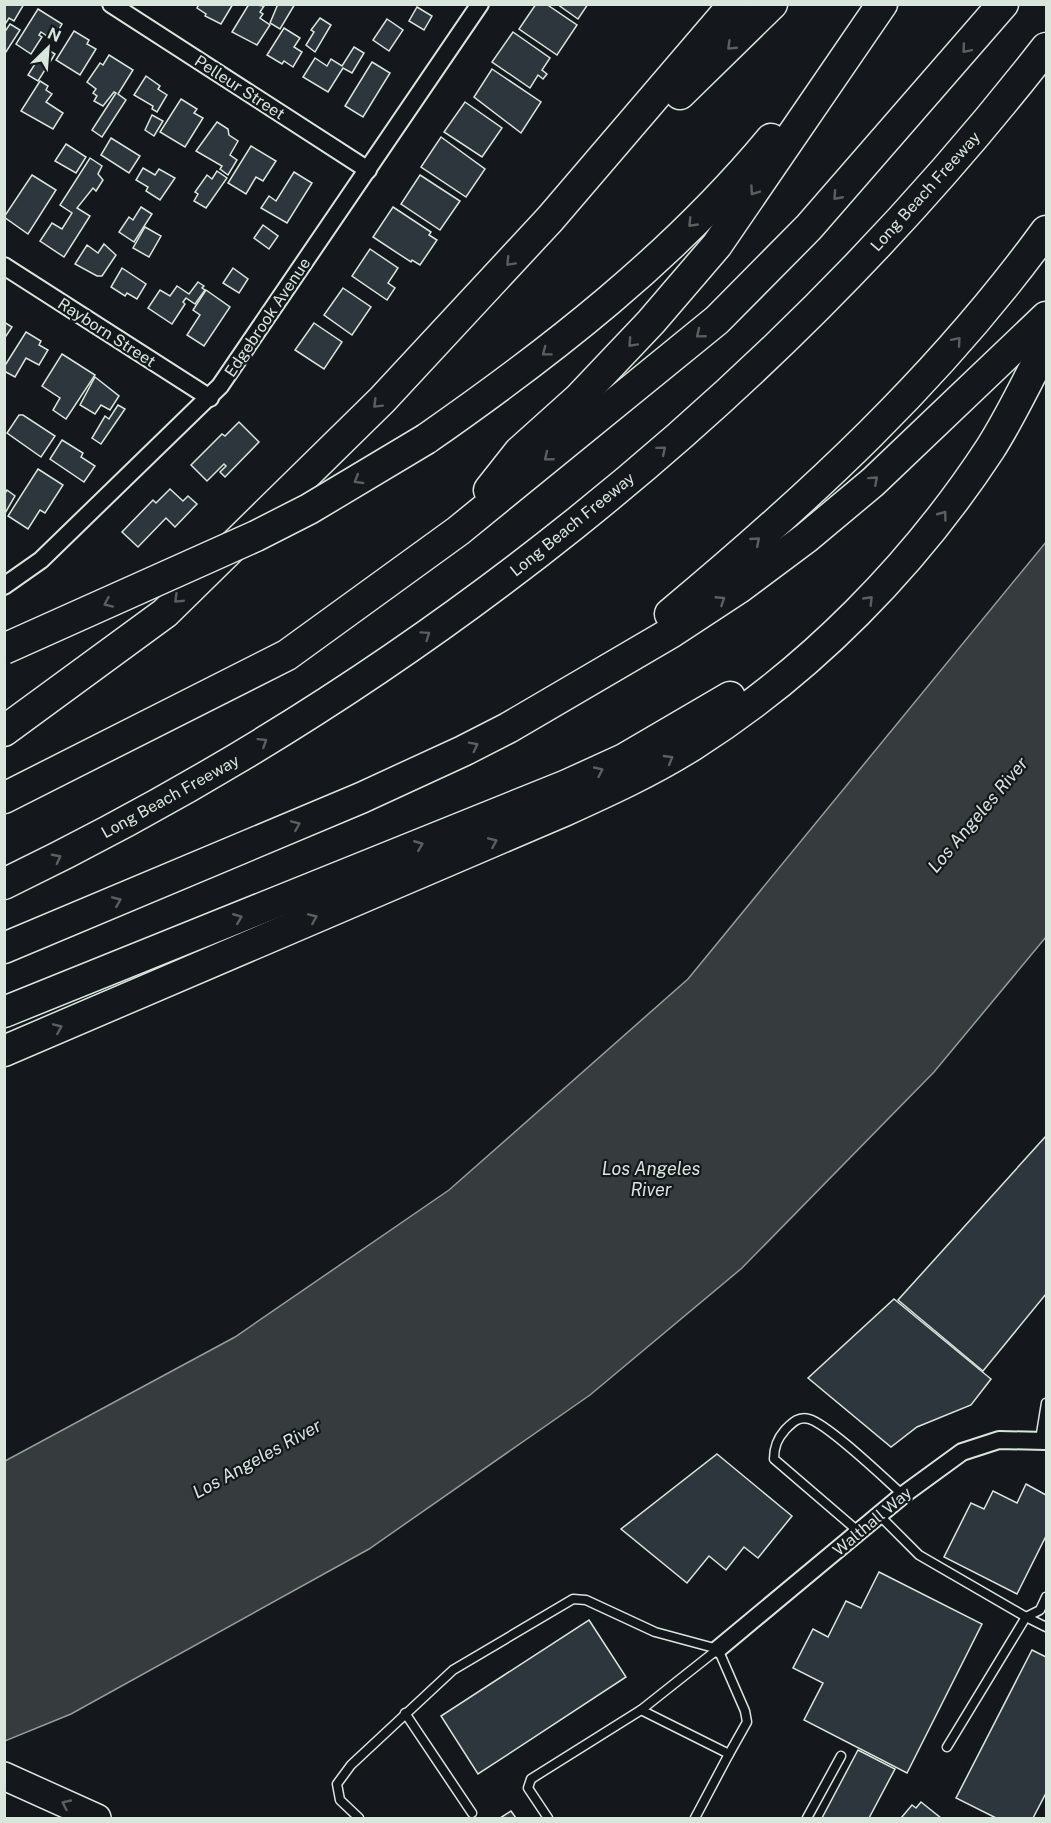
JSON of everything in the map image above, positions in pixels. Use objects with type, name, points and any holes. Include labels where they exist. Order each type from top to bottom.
[{"type":"highway","points":[[4,731],[165,613],[382,400],[550,219],[734,4]]},
{"type":"highway","points":[[550,219],[772,4]]},
{"type":"highway","points":[[4,649],[256,536],[309,509],[426,439],[551,349],[680,235],[765,146],[882,4]]},
{"type":"highway","points":[[458,531],[519,452],[579,399],[691,277],[717,245],[882,4]]},
{"type":"highway","points":[[4,798],[287,655],[458,531],[717,320],[809,227],[1003,4]]},
{"type":"highway","name":"Long Beach Freeway","points":[[4,884],[140,814],[244,754],[350,688],[450,619],[576,524],[671,442],[788,334],[878,243],[976,134],[1047,48]]},
{"type":"highway","points":[[599,673],[822,483],[918,386],[999,293],[1047,231]]},
{"type":"highway","points":[[4,948],[442,761],[508,728],[672,632],[739,588],[806,538],[873,482],[1047,317]]},
{"type":"highway","points":[[4,1051],[564,811],[638,777],[693,745],[787,679],[906,561],[954,501],[991,447],[1047,345]]},
{"type":"highway","points":[[4,1012],[567,785],[665,736],[829,636]]},
{"type":"main road","points":[[4,1776],[97,1818]]},
{"type":"street","name":"Pelleur Street","points":[[111,4],[368,170]]},
{"type":"street","name":"Edgebrook Avenue","points":[[4,586],[41,560],[210,398],[229,374],[480,4]]},
{"type":"street","name":"Rayborn Street","points":[[4,266],[210,398]]},
{"type":"street","name":"Walthall Way","points":[[718,1649],[930,1473],[971,1449],[999,1440],[1043,1440]]},
{"type":"lane","points":[[1043,1440],[1047,1403]]},
{"type":"lane","points":[[859,1532],[774,1459],[774,1448],[778,1439],[793,1421],[808,1418],[826,1428],[903,1495]]},
{"type":"lane","points":[[879,1515],[919,1555],[1047,1628]]},
{"type":"lane","points":[[947,1747],[1026,1617],[1040,1610],[1047,1597]]},
{"type":"lane","points":[[359,1818],[340,1800],[337,1784],[351,1765],[453,1670],[573,1599],[586,1600],[655,1632],[718,1649]]},
{"type":"lane","points":[[548,1818],[533,1800],[528,1788],[531,1779],[642,1710],[718,1649]]},
{"type":"lane","points":[[695,1818],[747,1722],[745,1711],[718,1649]]},
{"type":"lane","points":[[642,1710],[729,1754]]},
{"type":"lane","points":[[405,1713],[472,1813]]},
{"type":"lane","points":[[807,1818],[841,1756]]},
{"type":"water","name":"Los Angeles River","points":[[1046,542],[1046,937],[934,1072],[742,1268],[590,1395],[369,1549],[71,1714],[5,1741],[5,1461],[235,1337],[449,1190],[688,979]]},
{"type":"building","points":[[4,4],[24,4],[14,21],[9,18],[4,26]]},
{"type":"building","points":[[199,4],[233,4],[221,24],[205,16],[206,14],[197,8]]},
{"type":"building","points":[[249,4],[264,6],[260,12],[263,14],[260,18],[270,25],[257,45],[232,32]]},
{"type":"building","points":[[278,4],[295,4],[280,29],[270,23]]},
{"type":"building","points":[[536,4],[546,4],[577,25],[557,55],[519,29]]},
{"type":"building","points":[[557,4],[588,4],[578,19]]},
{"type":"building","points":[[417,7],[432,16],[424,30],[409,21]]},
{"type":"building","points":[[38,9],[62,24],[53,40],[41,32],[39,35],[42,37],[31,54],[16,44]]},
{"type":"building","points":[[320,18],[331,25],[315,52],[306,45],[314,32],[311,30]]},
{"type":"building","points":[[387,19],[403,30],[389,51],[373,40]]},
{"type":"building","points":[[10,24],[20,30],[4,55],[4,33]]},
{"type":"building","points":[[284,28],[300,38],[294,47],[302,52],[293,67],[284,61],[282,64],[267,55]]},
{"type":"building","points":[[74,31],[89,40],[87,44],[96,49],[80,75],[56,60]]},
{"type":"building","points":[[513,32],[550,58],[542,70],[547,74],[543,79],[538,75],[530,88],[492,62]]},
{"type":"building","points":[[354,47],[364,53],[352,73],[343,68],[328,92],[303,77],[315,58],[327,66],[331,59],[342,66]]},
{"type":"building","points":[[45,48],[55,54],[38,81],[28,75]]},
{"type":"building","points":[[109,55],[133,70],[118,94],[126,100],[102,137],[92,130],[116,93],[114,92],[103,106],[94,101],[97,96],[93,93],[96,89],[87,82],[100,63],[103,65]]},
{"type":"building","points":[[372,62],[390,73],[363,117],[345,106]]},
{"type":"building","points":[[492,69],[541,102],[521,133],[474,97]]},
{"type":"building","points":[[146,76],[160,86],[158,89],[167,95],[157,112],[152,109],[153,106],[134,95]]},
{"type":"building","points":[[40,81],[48,86],[46,90],[52,94],[46,102],[63,113],[53,129],[21,111]]},
{"type":"building","points":[[181,99],[197,109],[194,113],[203,118],[185,147],[160,132]]},
{"type":"building","points":[[465,102],[502,128],[482,157],[444,132]]},
{"type":"building","points":[[152,115],[163,121],[154,136],[145,130]]},
{"type":"building","points":[[217,122],[228,129],[229,135],[238,141],[230,155],[237,160],[228,175],[220,169],[222,166],[196,151]]},
{"type":"building","points":[[441,137],[485,169],[466,197],[421,167]]},
{"type":"building","points":[[111,138],[140,156],[129,173],[101,155]]},
{"type":"building","points":[[66,144],[86,157],[76,173],[55,161]]},
{"type":"building","points":[[251,146],[276,161],[263,181],[256,177],[246,194],[228,183]]},
{"type":"building","points":[[90,158],[102,166],[98,174],[103,180],[96,191],[93,188],[77,208],[90,216],[64,257],[40,241],[52,223],[62,229],[72,213],[60,205]]},
{"type":"building","points":[[143,168],[155,175],[159,169],[175,178],[160,200],[146,191],[148,187],[136,180]]},
{"type":"building","points":[[217,171],[227,178],[206,208],[194,201],[198,194],[195,192],[207,175],[212,179]]},
{"type":"building","points":[[294,172],[312,183],[287,223],[261,208],[269,196],[276,201]]},
{"type":"building","points":[[32,175],[56,190],[28,234],[4,217]]},
{"type":"building","points":[[420,175],[460,201],[440,230],[401,204]]},
{"type":"building","points":[[141,207],[152,214],[134,242],[119,232],[129,217],[133,220]]},
{"type":"building","points":[[393,207],[431,232],[429,235],[437,240],[420,265],[412,260],[411,262],[373,237]]},
{"type":"building","points":[[263,225],[278,236],[269,249],[254,238]]},
{"type":"building","points":[[145,227],[161,236],[149,257],[133,248]]},
{"type":"building","points":[[104,244],[116,255],[102,276],[97,276],[75,264],[87,245],[98,253]]},
{"type":"building","points":[[370,249],[398,268],[388,283],[395,288],[387,300],[352,276]]},
{"type":"building","points":[[122,268],[146,284],[137,299],[127,293],[125,296],[111,287]]},
{"type":"building","points":[[233,268],[248,279],[239,293],[223,283]]},
{"type":"building","points":[[198,282],[204,286],[202,288],[205,290],[195,304],[186,298],[183,302],[185,304],[172,324],[148,308],[160,290],[170,296],[177,286],[189,294]]},
{"type":"building","points":[[343,288],[371,307],[352,335],[324,315]]},
{"type":"building","points":[[206,290],[230,307],[204,346],[187,335],[200,315],[193,310]]},
{"type":"building","points":[[4,322],[12,327],[4,339]]},
{"type":"building","points":[[314,323],[342,342],[324,369],[295,350]]},
{"type":"building","points":[[26,332],[41,341],[39,345],[48,350],[39,365],[26,358],[15,377],[4,371],[4,367]]},
{"type":"building","points":[[62,354],[95,375],[66,419],[53,410],[60,398],[42,386]]},
{"type":"building","points":[[95,377],[119,396],[110,410],[101,405],[95,414],[80,405]]},
{"type":"building","points":[[118,405],[125,409],[101,444],[92,438],[105,416],[109,419]]},
{"type":"building","points":[[19,415],[23,415],[55,436],[41,457],[7,433]]},
{"type":"building","points":[[239,422],[259,442],[225,477],[220,472],[226,466],[224,464],[207,481],[191,465],[222,434],[225,436]]},
{"type":"building","points":[[62,440],[83,453],[81,457],[95,466],[84,482],[50,459]]},
{"type":"building","points":[[38,469],[63,485],[45,513],[40,510],[28,529],[8,516]]},
{"type":"building","points":[[170,489],[183,501],[188,496],[197,504],[175,527],[166,518],[138,547],[122,532],[153,500],[156,503]]},
{"type":"building","points":[[7,490],[15,496],[4,515],[4,495]]},
{"type":"building","points":[[1046,1136],[1046,1294],[983,1371],[898,1300]]},
{"type":"building","points":[[894,1299],[991,1379],[971,1405],[917,1427],[891,1447],[808,1378]]},
{"type":"building","points":[[717,1454],[792,1516],[758,1558],[744,1547],[726,1570],[709,1556],[687,1583],[621,1529]]},
{"type":"building","points":[[1026,1484],[1046,1495],[1046,1536],[1017,1594],[944,1557],[971,1503],[984,1509],[993,1491],[1017,1503]]},
{"type":"building","points":[[879,1572],[982,1624],[907,1773],[804,1720],[823,1683],[793,1668],[813,1629],[828,1637],[846,1601],[861,1608]]},
{"type":"building","points":[[589,1620],[626,1677],[478,1774],[441,1716]]},
{"type":"building","points":[[1032,1650],[1046,1657],[1046,1793],[1033,1818],[996,1818],[956,1798]]},
{"type":"building","points":[[858,1750],[895,1769],[869,1818],[822,1818]]},
{"type":"building","points":[[921,1802],[941,1818],[901,1818],[912,1805],[916,1808]]},
{"type":"building","points":[[511,1811],[516,1818],[500,1818]]}]
